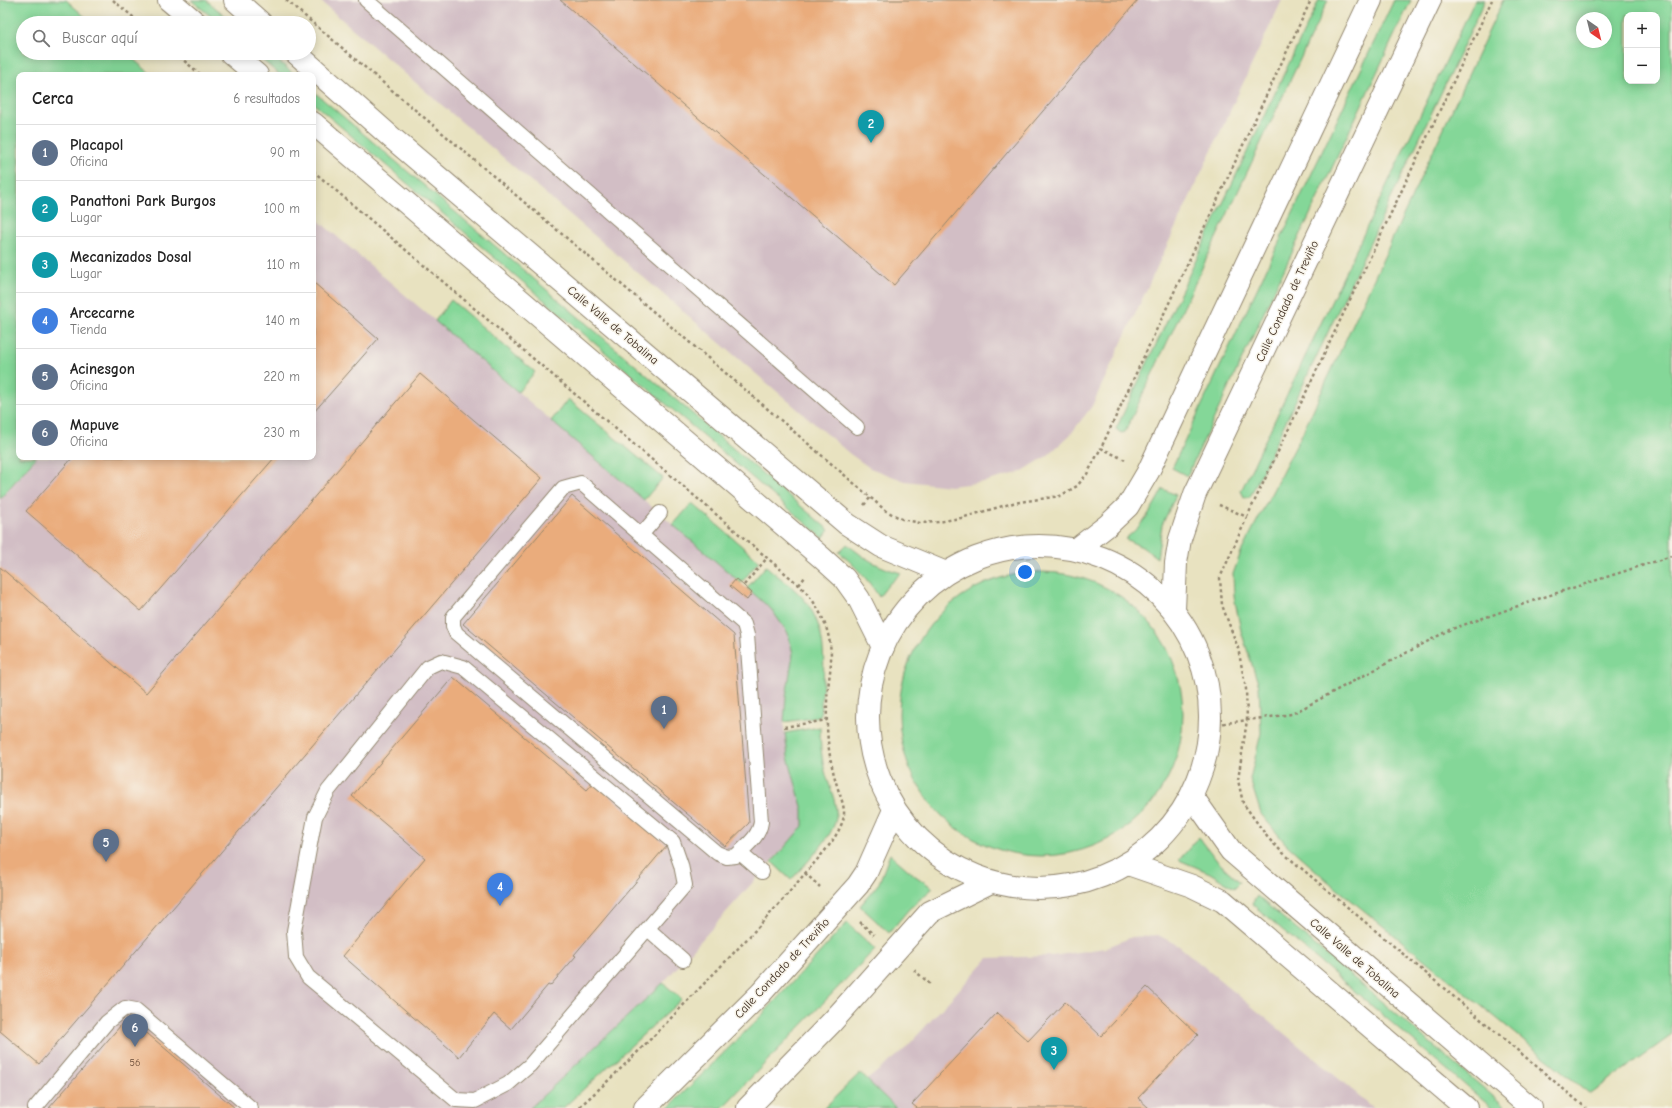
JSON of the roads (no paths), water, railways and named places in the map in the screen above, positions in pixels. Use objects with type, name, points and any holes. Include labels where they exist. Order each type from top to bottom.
[{"type":"street","points":[[169,0],[188,16]]},
{"type":"street","points":[[235,0],[253,16]]},
{"type":"street","points":[[1077,549],[1108,525],[1128,506],[1148,472],[1371,0]]},
{"type":"street","name":"Calle Condado de Treviño","points":[[1174,610],[1176,563],[1180,539],[1195,494],[1430,0]]},
{"type":"street","points":[[239,60],[253,72]]},
{"type":"street","name":"Calle Valle de Tobalina","points":[[304,60],[398,143],[848,524],[881,546],[946,573]]},
{"type":"street","points":[[316,126],[844,578],[859,599],[883,647]]},
{"type":"street","points":[[1023,546],[1050,546],[1077,549],[1114,562],[1147,583],[1174,610],[1191,636],[1203,664],[1210,694],[1211,725],[1208,749],[1202,773],[1192,796],[1165,834],[1128,864],[1085,883],[1038,889],[991,882],[953,866],[920,842],[894,810],[874,766],[869,742],[867,718],[869,694],[874,670],[883,647],[899,619],[920,594],[946,573],[970,560],[1023,546]]},
{"type":"street","name":"Calle Valle de Tobalina","points":[[1192,796],[1231,851],[1531,1108]]},
{"type":"street","name":"Calle Condado de Treviño","points":[[645,1108],[761,993],[842,906],[866,873],[894,810]]},
{"type":"street","points":[[1128,864],[1192,886],[1223,901],[1466,1108]]},
{"type":"street","points":[[748,1108],[832,1022],[930,912],[991,882]]},
{"type":"lane","points":[[366,0],[856,427]]},
{"type":"lane","points":[[581,482],[640,535],[744,624],[747,635],[761,822],[760,830],[756,837],[736,856],[727,857],[717,853],[456,633],[453,626],[453,617],[562,488],[581,482]]},
{"type":"lane","points":[[640,535],[660,513]]},
{"type":"lane","points":[[441,661],[464,667],[673,842],[681,865],[685,885],[648,929],[530,1065],[508,1084],[475,1101],[456,1100],[308,977],[296,957],[294,931],[315,817],[328,791],[428,667],[441,661]]},
{"type":"lane","points":[[740,852],[762,872]]},
{"type":"lane","points":[[648,929],[683,960]]},
{"type":"lane","points":[[35,1108],[107,1022],[125,1008],[136,1010],[251,1108]]},
{"type":"place","name":"Panattoni Park Burgos","points":[[871,143]]},
{"type":"place","name":"Placapol","points":[[664,729]]},
{"type":"place","name":"Acinesgon","points":[[106,862]]},
{"type":"place","name":"Arcecarne","points":[[500,906]]},
{"type":"place","name":"Mapuve","points":[[135,1047]]},
{"type":"place","name":"Mecanizados Dosal","points":[[1054,1070]]}]
